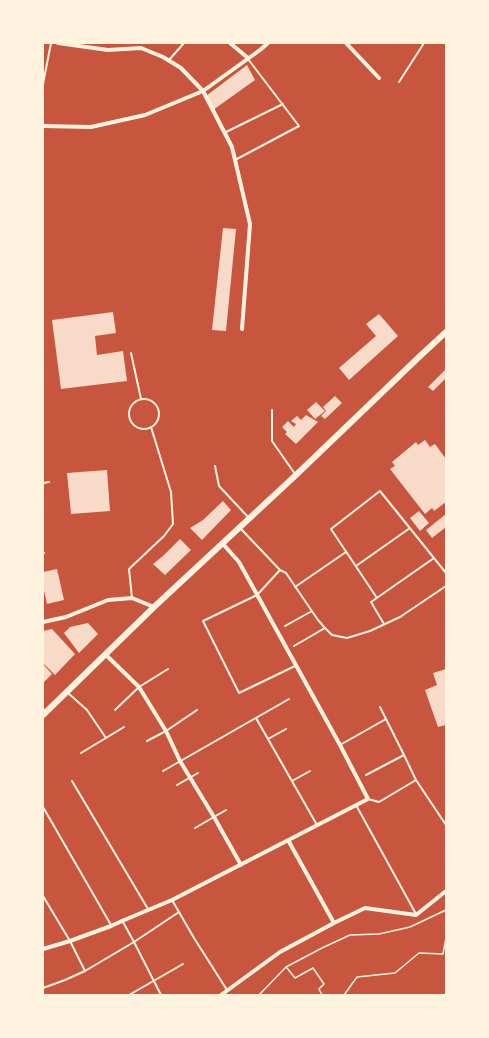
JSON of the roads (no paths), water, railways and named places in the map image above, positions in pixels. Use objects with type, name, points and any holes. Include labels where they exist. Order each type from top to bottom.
[{"type":"main road","points":[[43,715],[154,607],[223,544],[446,332]]},
{"type":"street","points":[[58,43],[108,50],[141,48],[163,57],[181,68],[203,91],[232,147],[250,224],[242,329]]},
{"type":"street","points":[[230,43],[248,58]]},
{"type":"street","points":[[43,126],[91,127],[145,115],[203,91],[268,43]]},
{"type":"street","points":[[346,43],[379,78]]},
{"type":"street","points":[[43,949],[112,926],[172,900],[368,799],[340,745],[295,666],[239,562],[223,544]]},
{"type":"street","points":[[43,622],[66,617],[108,600],[132,598],[154,607]]},
{"type":"street","points":[[106,655],[139,687],[166,731],[180,761],[241,865]]},
{"type":"street","points":[[288,840],[334,923]]},
{"type":"street","points":[[221,995],[280,952],[365,908],[416,915],[446,891]]},
{"type":"lane","points":[[43,84],[51,43]]},
{"type":"lane","points":[[169,61],[184,43]]},
{"type":"lane","points":[[399,82],[424,43]]},
{"type":"lane","points":[[235,160],[299,126],[248,58]]},
{"type":"lane","points":[[224,133],[282,104]]},
{"type":"lane","points":[[131,353],[141,399]]},
{"type":"lane","points":[[146,398],[154,402],[159,411],[158,420],[151,428],[141,429],[136,427],[129,419],[129,409],[132,404],[136,400],[141,399],[146,398]]},
{"type":"lane","points":[[272,410],[272,441],[296,475]]},
{"type":"lane","points":[[132,598],[129,569],[164,536],[173,524],[171,492],[151,428]]},
{"type":"lane","points":[[215,466],[219,486],[250,518]]},
{"type":"lane","points":[[43,483],[49,482]]},
{"type":"lane","points":[[377,598],[331,530],[380,492],[446,573]]},
{"type":"lane","points":[[240,527],[280,570],[286,573],[318,620],[332,635],[348,638],[370,631],[400,617],[446,586]]},
{"type":"lane","points":[[356,566],[410,528]]},
{"type":"lane","points":[[296,587],[346,552]]},
{"type":"lane","points":[[384,624],[371,602],[434,558]]},
{"type":"lane","points":[[280,570],[257,595],[203,621],[239,693],[295,666]]},
{"type":"lane","points":[[285,626],[312,611]]},
{"type":"lane","points":[[294,646],[325,628]]},
{"type":"lane","points":[[115,710],[139,687],[168,670]]},
{"type":"lane","points":[[67,693],[87,710],[106,738],[124,727],[80,753]]},
{"type":"lane","points":[[163,771],[289,699]]},
{"type":"lane","points":[[380,707],[416,780],[446,825]]},
{"type":"lane","points":[[148,741],[197,710]]},
{"type":"lane","points":[[256,718],[317,825]]},
{"type":"lane","points":[[340,745],[386,719]]},
{"type":"lane","points":[[268,739],[286,729]]},
{"type":"lane","points":[[366,774],[404,755]]},
{"type":"lane","points":[[292,781],[310,771]]},
{"type":"lane","points":[[177,785],[198,773]]},
{"type":"lane","points":[[368,799],[379,802],[416,780]]},
{"type":"lane","points":[[72,781],[148,910]]},
{"type":"lane","points":[[356,805],[416,915]]},
{"type":"lane","points":[[43,807],[112,926]]},
{"type":"lane","points":[[195,828],[226,810]]},
{"type":"lane","points":[[43,896],[70,941],[85,971]]},
{"type":"lane","points":[[172,900],[227,990]]},
{"type":"lane","points":[[43,988],[85,971],[134,942],[179,912]]},
{"type":"lane","points":[[122,921],[161,995]]},
{"type":"lane","points":[[129,995],[183,964]]}]
